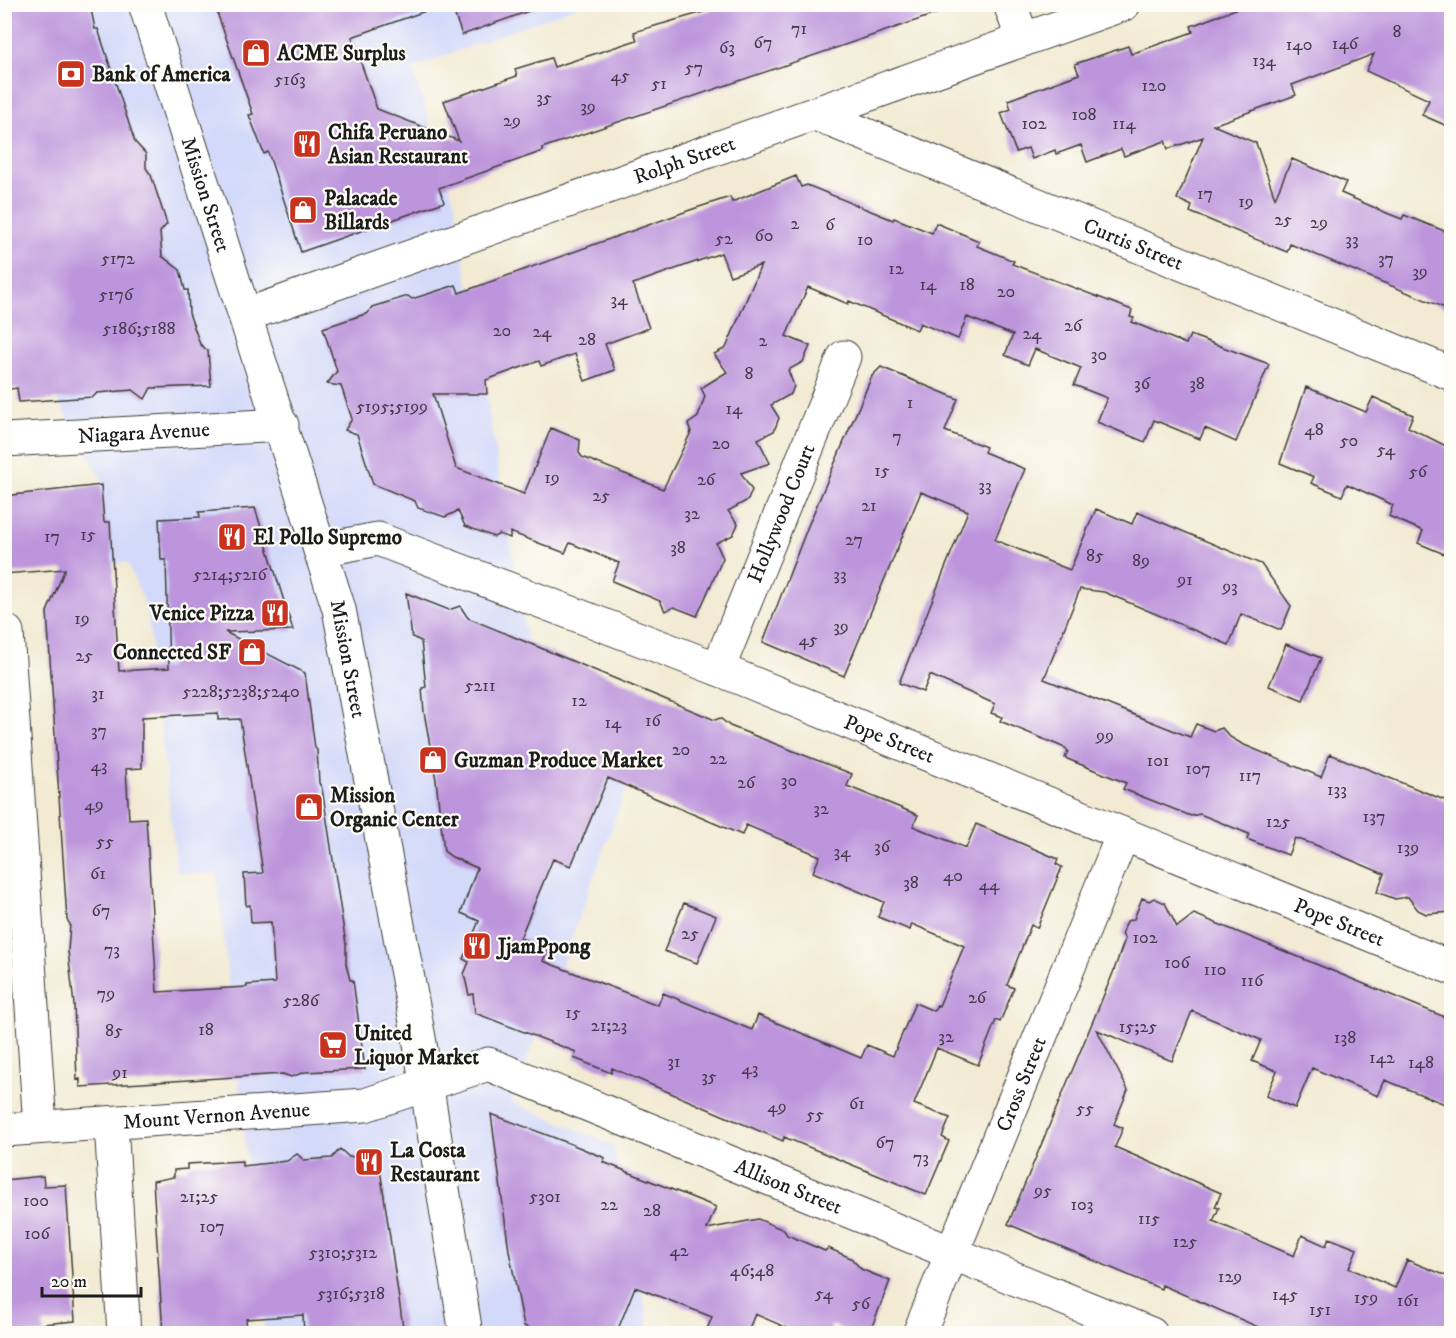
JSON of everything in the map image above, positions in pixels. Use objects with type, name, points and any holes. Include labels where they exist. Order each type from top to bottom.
[{"type":"street","name":"Mission Street","points":[[145,4],[282,425],[339,609],[419,1038],[466,1334]]},
{"type":"street","points":[[1010,4],[1023,40]]},
{"type":"street","name":"Rolph Street","points":[[246,315],[1124,4]]},
{"type":"street","name":"Curtis Street","points":[[815,114],[1452,374]]},
{"type":"street","name":"Hollywood Court","points":[[718,669],[844,357]]},
{"type":"street","name":"Niagara Avenue","points":[[4,440],[282,425]]},
{"type":"street","name":"Pope Street","points":[[320,550],[378,538],[718,669],[1452,968]]},
{"type":"street","points":[[7,632],[40,1127]]},
{"type":"street","name":"Cross Street","points":[[919,1334],[1123,834]]},
{"type":"street","name":"Allison Street","points":[[425,1087],[488,1064],[1151,1334]]},
{"type":"street","name":"Mount Vernon Avenue","points":[[4,1130],[365,1105],[425,1087]]},
{"type":"street","points":[[111,1123],[124,1334]]},
{"type":"shaded area","points":[[5,5],[581,5],[412,68],[454,200],[539,714],[632,772],[512,1102],[614,1146],[650,1333],[265,1333],[217,874],[177,873],[147,608],[127,562],[106,564],[101,477],[55,396]]},
{"type":"building","points":[[4,4],[90,4],[95,29],[98,29],[135,142],[146,154],[146,168],[151,175],[167,224],[160,232],[162,256],[180,270],[185,290],[188,290],[189,313],[200,344],[208,351],[211,386],[151,388],[145,399],[133,390],[97,393],[93,397],[19,402],[17,388],[4,390]]},
{"type":"building","points":[[214,4],[433,4],[434,8],[352,37],[377,109],[459,141],[444,101],[517,76],[515,69],[551,58],[554,67],[637,40],[634,32],[731,4],[946,4],[947,10],[542,148],[543,151],[439,188],[444,202],[301,252],[268,152],[264,154],[249,115],[253,114]]},
{"type":"building","points":[[451,4],[536,4],[537,8],[462,35]]},
{"type":"building","points":[[1249,4],[1452,4],[1452,128],[1422,115],[1429,100],[1366,71],[1374,54],[1292,85],[1296,95],[1213,125],[1256,143],[1275,198],[1292,159],[1346,182],[1341,193],[1402,219],[1404,215],[1452,234],[1452,311],[1290,244],[1287,252],[1190,212],[1192,206],[1177,199],[1203,137],[1168,149],[1165,141],[1124,156],[1121,149],[1087,162],[1081,145],[1056,154],[1055,150],[1032,159],[1028,148],[1016,152],[1001,113],[1011,109],[1008,100],[1079,74],[1075,64],[1128,46],[1131,54],[1193,32],[1191,26]]},
{"type":"building","points":[[796,176],[801,187],[807,185],[893,220],[894,218],[932,233],[936,223],[979,241],[977,246],[1014,261],[1012,264],[1132,310],[1130,317],[1134,318],[1132,322],[1186,344],[1190,335],[1269,364],[1236,442],[1205,428],[1200,439],[1154,420],[1145,442],[1097,422],[1107,398],[1074,385],[1081,368],[1035,349],[1028,365],[1005,355],[1013,335],[967,317],[958,339],[920,323],[917,330],[849,301],[848,304],[808,287],[786,336],[810,346],[803,362],[788,370],[794,386],[791,394],[771,405],[779,418],[774,431],[758,439],[770,463],[741,473],[752,490],[748,500],[728,511],[738,524],[733,535],[716,543],[723,558],[697,616],[674,607],[665,611],[660,601],[612,581],[619,563],[570,543],[565,553],[510,532],[510,538],[499,534],[494,537],[465,526],[458,511],[445,517],[418,508],[415,501],[373,484],[357,434],[345,430],[352,419],[341,386],[327,384],[337,371],[323,328],[368,313],[372,307],[408,296],[412,299],[456,285],[459,293],[693,209],[730,197],[732,202]],"holes":[[[721,253],[730,276],[761,265],[726,348],[714,354],[727,372],[701,388],[705,396],[698,417],[688,424],[691,432],[663,489],[582,457],[579,453],[580,440],[551,428],[524,494],[456,468],[433,394],[487,394],[486,380],[539,361],[541,366],[575,354],[585,381],[615,370],[605,344],[649,328],[633,284]]]},
{"type":"building","points":[[881,367],[958,399],[945,431],[986,447],[984,452],[1025,469],[995,540],[1070,570],[1096,509],[1132,524],[1137,512],[1261,564],[1291,606],[1281,630],[1241,614],[1229,645],[1104,592],[1080,589],[1044,679],[1190,737],[1196,724],[1214,731],[1222,728],[1230,737],[1242,744],[1321,777],[1330,754],[1452,803],[1452,912],[1426,914],[1418,910],[1408,897],[1395,899],[1377,892],[1384,874],[1313,844],[1295,838],[1288,855],[1247,839],[1249,834],[1200,814],[1191,816],[1123,789],[1126,783],[1065,758],[1068,751],[1065,748],[1000,721],[1002,717],[991,713],[995,704],[930,675],[923,692],[899,683],[968,511],[921,492],[844,676],[763,642],[808,526],[872,376]]},
{"type":"building","points":[[1306,387],[1366,412],[1373,397],[1413,415],[1408,427],[1444,445],[1452,452],[1452,535],[1444,554],[1418,543],[1423,531],[1389,516],[1393,505],[1347,484],[1342,496],[1311,483],[1314,477],[1280,463]]},
{"type":"building","points":[[101,485],[104,522],[110,522],[119,671],[169,668],[166,560],[161,560],[159,519],[200,517],[199,512],[255,508],[293,630],[225,632],[305,673],[317,750],[319,783],[322,788],[346,945],[346,964],[350,980],[353,980],[365,1069],[305,1072],[291,1077],[283,1074],[80,1087],[80,1079],[77,1080],[74,1005],[68,951],[70,924],[67,920],[47,612],[65,569],[4,574],[4,496]],"holes":[[[218,713],[218,720],[240,719],[263,873],[244,874],[246,906],[250,905],[251,923],[271,922],[275,983],[247,985],[247,987],[157,992],[146,818],[129,819],[126,769],[142,768],[142,717]]]},
{"type":"building","points":[[406,593],[449,610],[460,606],[468,618],[715,720],[720,718],[730,726],[852,774],[847,786],[918,815],[913,826],[966,848],[976,824],[1058,859],[1056,864],[1062,867],[1037,928],[1031,925],[1007,985],[1014,988],[1000,1022],[996,1020],[978,1065],[937,1048],[914,1104],[950,1118],[942,1137],[949,1141],[926,1195],[784,1137],[783,1141],[612,1068],[611,1073],[574,1058],[576,1052],[475,1013],[473,994],[469,995],[464,974],[469,962],[463,959],[479,921],[461,913],[477,868],[444,851],[436,780],[424,712],[422,688],[426,687],[421,641],[412,637]],"holes":[[[608,778],[742,835],[746,825],[820,856],[813,872],[884,902],[878,917],[910,930],[912,924],[964,946],[939,1006],[937,1005],[934,1011],[915,1003],[893,1056],[867,1045],[861,1058],[758,1015],[752,1030],[663,993],[658,1005],[543,961],[548,949],[520,938],[553,859],[571,866]]]},
{"type":"building","points":[[1286,644],[1321,658],[1303,700],[1269,686]]},
{"type":"building","points":[[1142,898],[1149,901],[1154,898],[1165,903],[1177,927],[1194,914],[1452,1020],[1452,1107],[1385,1080],[1378,1096],[1312,1068],[1295,1108],[1266,1096],[1277,1071],[1252,1061],[1261,1040],[1192,1011],[1172,1061],[1097,1030],[1128,1090],[1114,1124],[1123,1128],[1115,1147],[1221,1193],[1215,1207],[1219,1208],[1213,1221],[1294,1256],[1302,1235],[1326,1246],[1329,1238],[1357,1249],[1349,1268],[1395,1288],[1407,1260],[1452,1278],[1452,1334],[1274,1334],[1162,1285],[1161,1289],[1008,1224],[1113,973],[1125,939],[1122,934],[1127,921],[1134,919]]},
{"type":"building","points":[[684,903],[716,916],[697,963],[664,951]]},
{"type":"building","points":[[491,1114],[605,1158],[603,1162],[716,1207],[707,1229],[758,1219],[784,1230],[787,1235],[825,1251],[828,1248],[851,1258],[861,1269],[890,1281],[869,1334],[853,1334],[832,1325],[828,1334],[801,1334],[755,1314],[747,1334],[705,1334],[712,1317],[635,1287],[616,1334],[543,1334],[524,1326],[509,1251]]},
{"type":"building","points":[[340,1149],[349,1157],[378,1155],[404,1334],[304,1334],[303,1315],[246,1319],[247,1334],[163,1334],[153,1181],[174,1177],[174,1170],[187,1169],[187,1164],[242,1161],[242,1166],[287,1161],[297,1154],[304,1160],[332,1158]]},
{"type":"building","points":[[43,1176],[44,1186],[66,1185],[75,1321],[43,1324],[44,1334],[4,1334],[4,1180]]},
{"type":"place","name":"ACME Surplus","points":[[256,53]]},
{"type":"place","name":"Bank of America","points":[[71,74]]},
{"type":"place","name":"Chifa Peruano Asian Restaurant","points":[[307,144]]},
{"type":"place","name":"Palacade Billards","points":[[303,210]]},
{"type":"place","name":"El Pollo Supremo","points":[[232,537]]},
{"type":"place","name":"Venice Pizza","points":[[275,613]]},
{"type":"place","name":"Connected SF","points":[[252,652]]},
{"type":"place","name":"Guzman Produce Market","points":[[433,760]]},
{"type":"place","name":"Mission Organic Center","points":[[309,807]]},
{"type":"place","name":"JjamPpong","points":[[477,946]]},
{"type":"place","name":"United Liquor Market","points":[[333,1045]]},
{"type":"place","name":"La Costa Restaurant","points":[[369,1162]]}]
